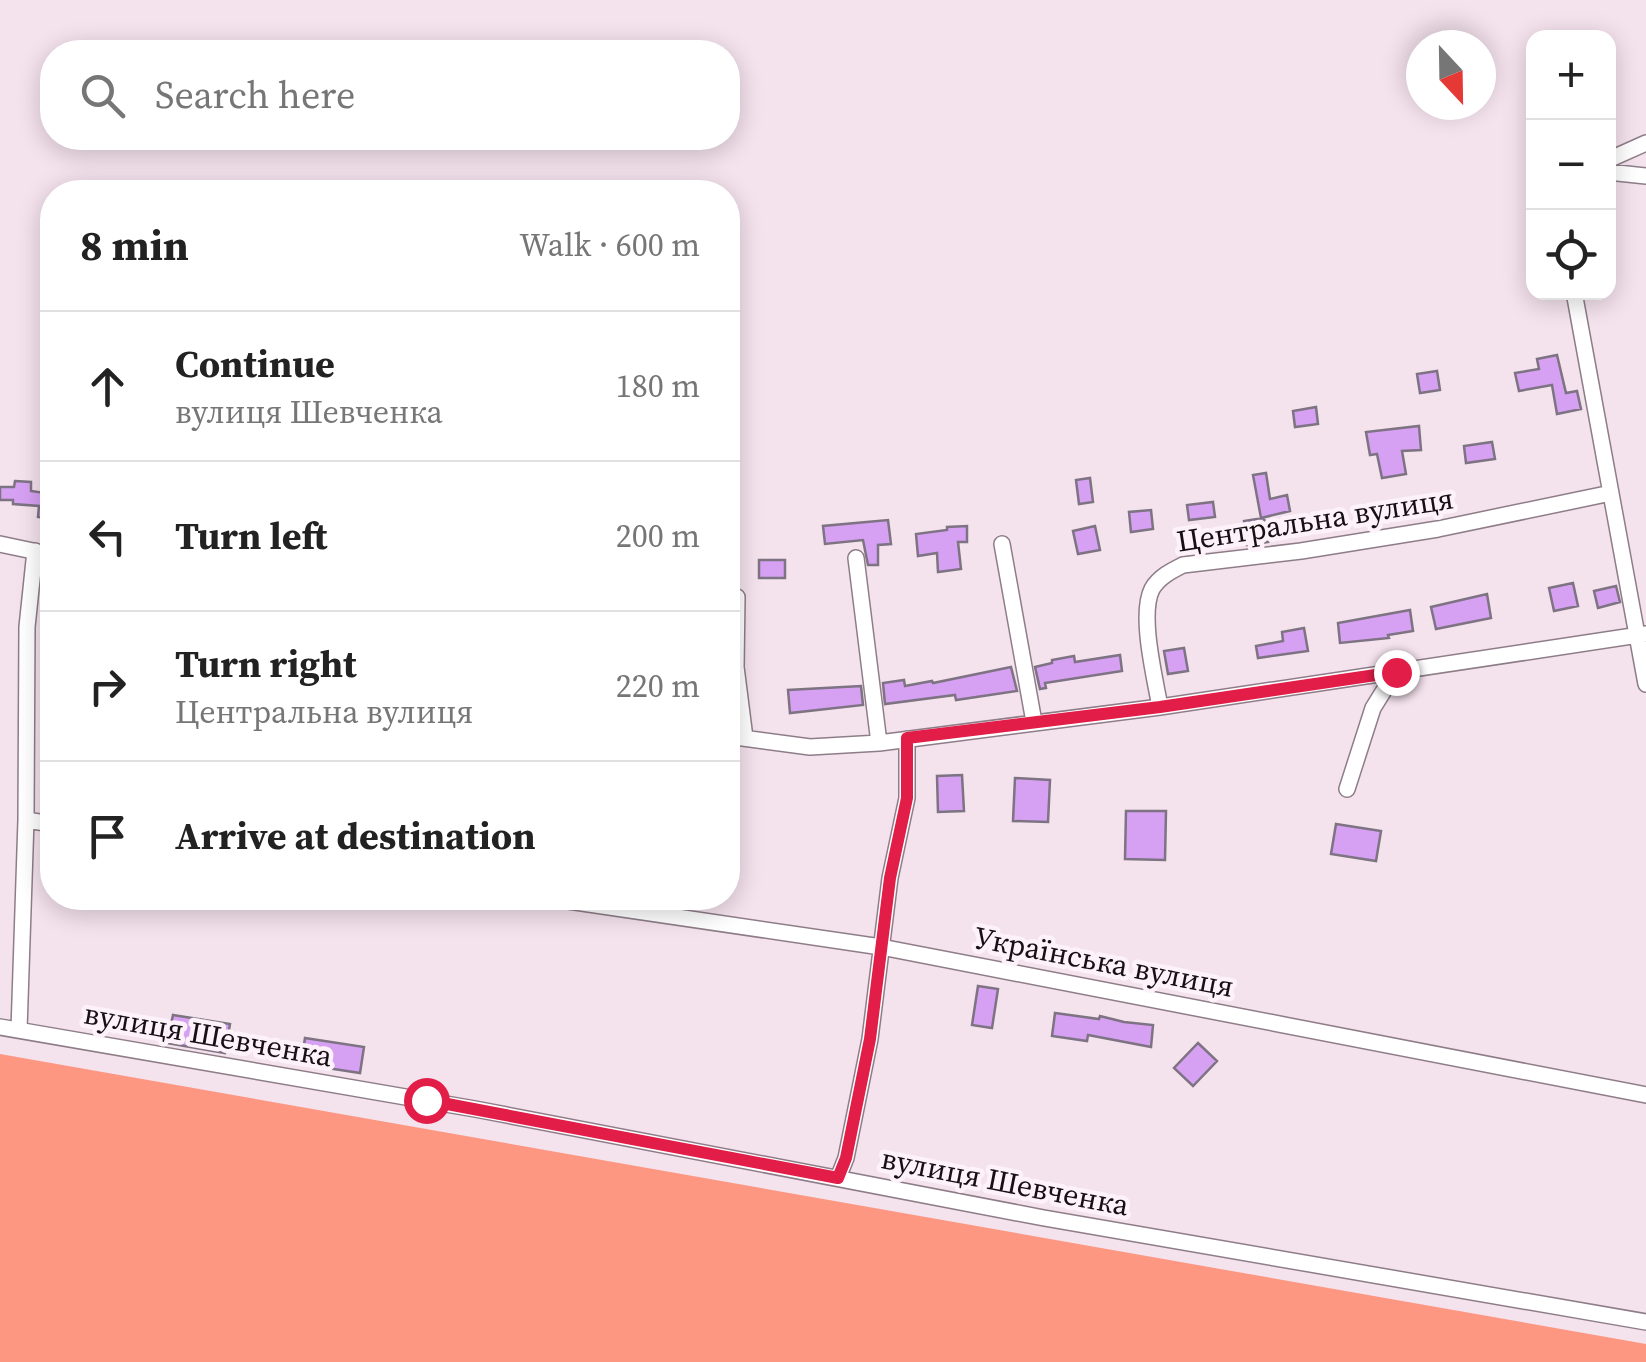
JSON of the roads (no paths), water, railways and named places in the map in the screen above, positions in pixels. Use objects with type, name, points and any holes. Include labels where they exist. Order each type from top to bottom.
[{"type":"street","points":[[1616,156],[1646,142]]},
{"type":"street","points":[[1616,173],[1646,176]]},
{"type":"street","points":[[1575,300],[1641,635],[1646,684]]},
{"type":"street","name":"Центральна вулиця","points":[[1160,707],[1146,606],[1153,587],[1166,573],[1183,565],[1438,529],[1611,493]]},
{"type":"street","points":[[0,544],[40,552]]},
{"type":"street","points":[[1002,544],[1034,722]]},
{"type":"street","points":[[20,1030],[27,627],[35,551]]},
{"type":"street","points":[[856,558],[879,743]]},
{"type":"street","points":[[740,737],[810,748],[879,743],[1160,707],[1641,635]]},
{"type":"street","points":[[1347,790],[1373,708],[1396,672]]},
{"type":"street","points":[[740,699],[745,738]]},
{"type":"street","points":[[838,1178],[846,1158],[870,1039],[890,878],[907,798],[907,738]]},
{"type":"street","points":[[26,820],[40,822]]},
{"type":"street","name":"Українська вулиця","points":[[630,910],[881,947],[1646,1096]]},
{"type":"street","name":"вулиця Шевченка","points":[[0,1028],[476,1108],[1064,1222],[1646,1322]]}]
